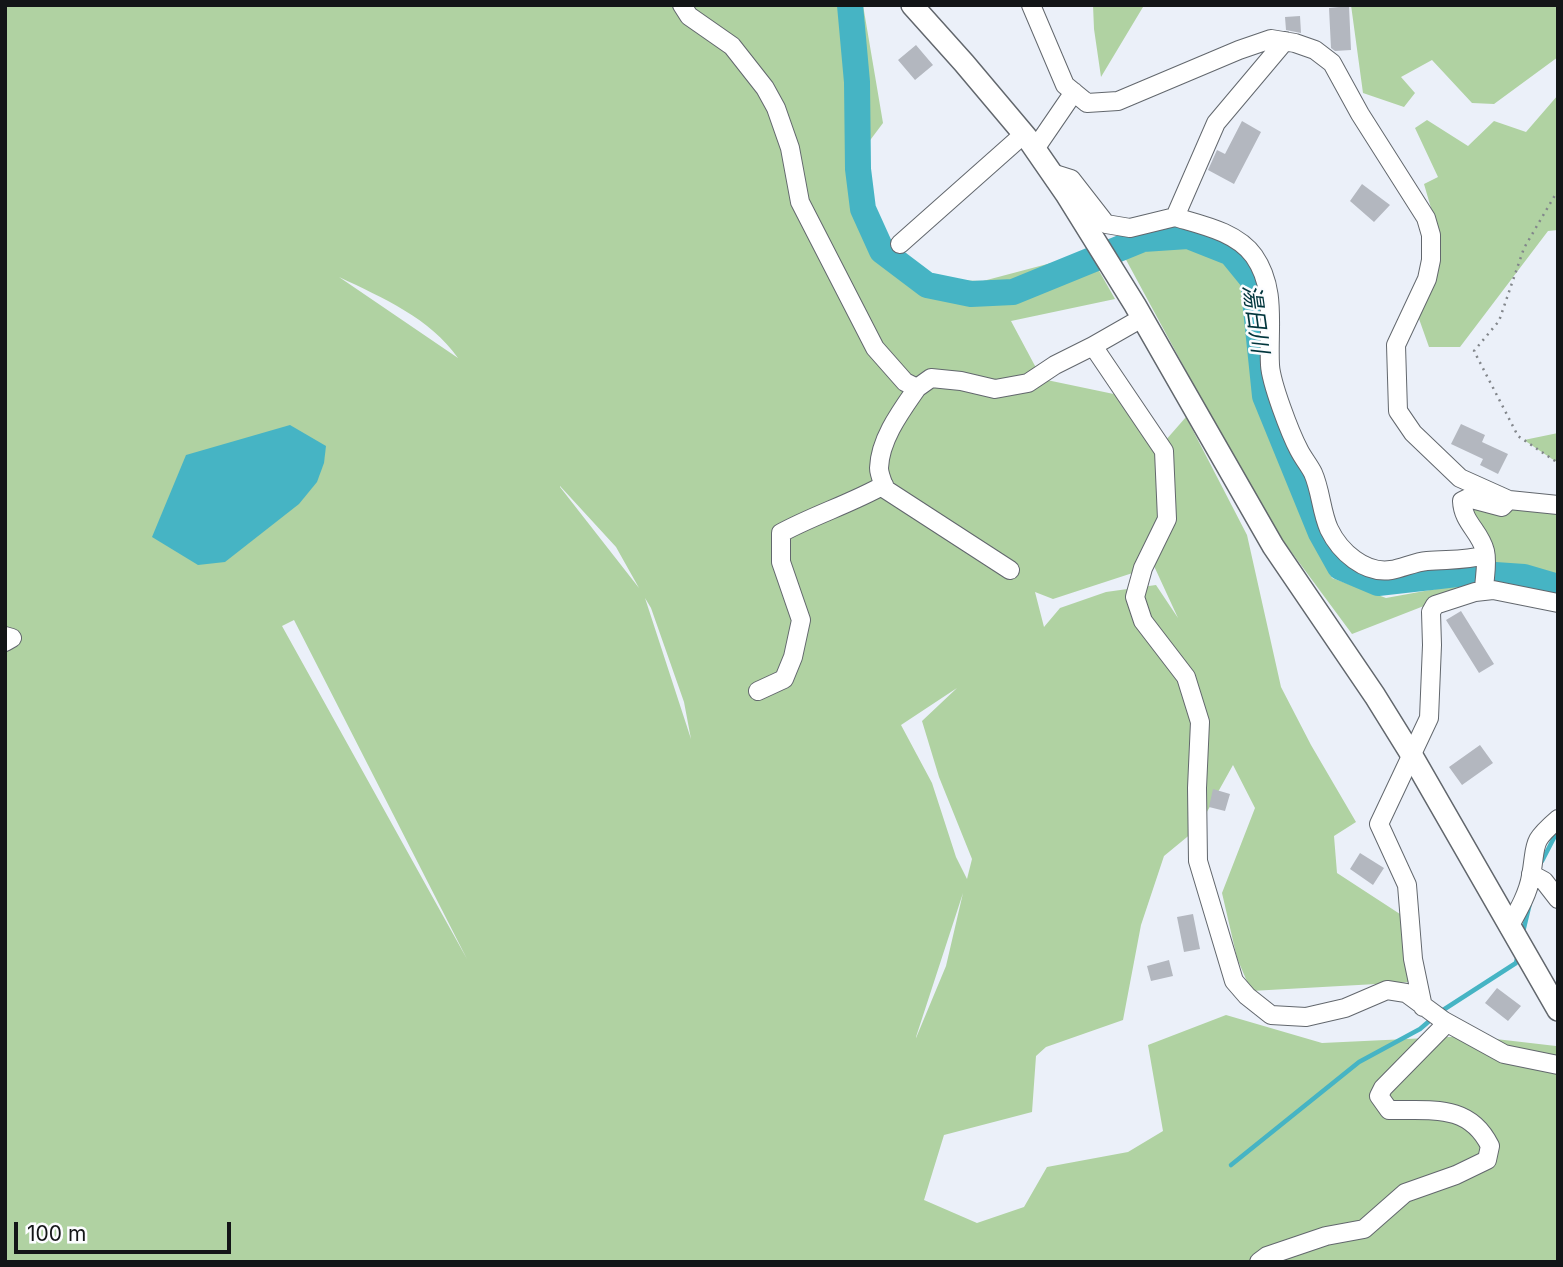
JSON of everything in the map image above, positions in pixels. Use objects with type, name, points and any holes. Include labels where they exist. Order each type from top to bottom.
[{"type":"street","points":[[682,5],[690,16],[732,46],[765,88],[776,108],[790,148],[800,202],[875,348],[905,382],[917,388]]},
{"type":"street","points":[[912,5],[1029,141],[1066,194],[1138,311],[1273,546],[1411,754],[1558,1010]]},
{"type":"street","points":[[1031,5],[1065,85],[1087,103],[1118,101],[1271,39],[1315,50],[1332,63],[1360,114],[1426,218],[1431,235],[1432,260],[1427,279],[1396,345],[1398,411],[1413,433],[1460,478],[1509,500],[1558,505]]},
{"type":"street","points":[[1175,217],[1216,123],[1285,41]]},
{"type":"street","points":[[900,244],[1029,141],[1074,92]]},
{"type":"street","points":[[1052,173],[1071,179],[1105,224],[1130,228],[1175,217],[1208,226],[1235,239],[1253,254],[1265,275],[1271,304],[1270,367],[1299,449],[1319,486],[1329,529],[1353,559],[1374,570],[1391,570],[1427,561],[1467,560],[1485,555]]},
{"type":"street","points":[[1010,570],[885,489],[879,468],[885,444],[899,414],[917,388],[931,378],[961,381],[995,389],[1028,383],[1055,365],[1093,346],[1138,311]]},
{"type":"street","points":[[1093,346],[1164,451],[1167,520],[1143,568],[1135,597],[1143,621],[1186,677],[1200,722],[1198,860],[1234,981],[1270,1015],[1306,1017],[1345,1008],[1387,990],[1406,993],[1444,1021],[1504,1054],[1558,1065]]},
{"type":"street","points":[[758,691],[784,679],[793,657],[801,620],[781,562],[781,533],[859,499],[884,485]]},
{"type":"street","points":[[1484,591],[1485,555],[1478,536],[1463,515],[1462,501],[1468,498],[1502,507],[1509,500]]},
{"type":"street","points":[[1423,1007],[1413,959],[1406,885],[1379,824],[1429,718],[1431,612],[1435,605],[1493,590],[1558,603]]},
{"type":"street","points":[[5,636],[12,638],[5,642]]},
{"type":"street","points":[[1509,927],[1521,906],[1531,874],[1533,846],[1558,818]]},
{"type":"street","points":[[1531,874],[1545,881],[1558,899]]},
{"type":"street","points":[[1259,1262],[1267,1256],[1326,1236],[1364,1229],[1405,1192],[1456,1175],[1486,1160],[1490,1146],[1483,1131],[1458,1113],[1389,1110],[1379,1096],[1383,1088],[1441,1029],[1444,1021]]},
{"type":"path","points":[[1558,190],[1524,248],[1499,321],[1474,351],[1518,436],[1558,463]]},
{"type":"green space","points":[[5,5],[863,5],[883,123],[862,151],[882,251],[918,279],[983,281],[1089,253],[1115,299],[1011,321],[1042,379],[1128,397],[1165,441],[1186,417],[1247,535],[1281,687],[1356,822],[1334,836],[1337,873],[1403,916],[1412,982],[1251,991],[1237,958],[1222,893],[1255,808],[1233,765],[1198,828],[1164,856],[1141,925],[1123,1020],[1046,1047],[1036,1056],[1032,1112],[944,1135],[924,1200],[977,1223],[1024,1207],[1047,1167],[1128,1152],[1163,1131],[1148,1045],[1226,1015],[1322,1043],[1470,1036],[1556,1046],[1558,1049],[1558,1262],[5,1262]],"holes":[[[339,277],[389,301],[420,320],[434,331],[458,358]],[[560,486],[616,547],[639,588],[560,487]],[[1154,566],[1178,618],[1156,585],[1106,592],[1060,608],[1044,627],[1035,592],[1053,599]],[[645,598],[651,608],[684,702],[691,739]],[[294,620],[467,959],[282,626]],[[957,688],[922,721],[939,777],[972,859],[967,879],[956,857],[932,783],[901,725]],[[963,893],[946,966],[916,1037]]]},
{"type":"green space","points":[[1093,5],[1147,5],[1143,7],[1101,77],[1094,29]]},
{"type":"green space","points":[[1351,5],[1558,5],[1558,57],[1494,104],[1472,103],[1432,60],[1401,77],[1415,93],[1404,107],[1363,93]]},
{"type":"green space","points":[[1558,95],[1558,230],[1548,231],[1460,347],[1429,347],[1418,316],[1440,239],[1424,184],[1438,177],[1415,128],[1427,120],[1468,146],[1494,121],[1526,132]]},
{"type":"green space","points":[[1171,246],[1214,253],[1248,284],[1249,330],[1261,405],[1309,533],[1332,578],[1386,598],[1474,582],[1470,588],[1352,634],[1264,515],[1124,256]]},
{"type":"green space","points":[[1558,433],[1558,463],[1524,440]]},
{"type":"green space","points":[[1468,504],[1558,507],[1558,594],[1491,571]]},
{"type":"water","points":[[290,425],[326,446],[324,463],[317,482],[299,504],[225,562],[198,565],[152,537],[186,455]]},
{"type":"building","points":[[1349,6],[1351,50],[1335,51],[1331,48],[1329,8]]},
{"type":"building","points":[[1300,16],[1301,33],[1286,30],[1285,17]]},
{"type":"building","points":[[916,45],[933,65],[915,80],[898,60]]},
{"type":"building","points":[[1242,121],[1261,132],[1234,184],[1208,170],[1217,150],[1225,154]]},
{"type":"building","points":[[1362,184],[1390,205],[1374,222],[1350,201]]},
{"type":"building","points":[[1461,424],[1485,435],[1482,442],[1508,454],[1498,474],[1480,465],[1483,459],[1451,444]]},
{"type":"building","points":[[1461,611],[1494,664],[1479,673],[1446,620]]},
{"type":"building","points":[[1480,745],[1493,763],[1462,785],[1449,767]]},
{"type":"building","points":[[1213,789],[1230,794],[1225,811],[1209,807]]},
{"type":"building","points":[[1360,853],[1384,868],[1373,885],[1350,869]]},
{"type":"building","points":[[1193,914],[1200,949],[1184,952],[1177,917]]},
{"type":"building","points":[[1169,960],[1173,976],[1151,981],[1147,966]]},
{"type":"building","points":[[1497,988],[1521,1006],[1508,1021],[1485,1003]]},
{"type":"waterway","name":"湯日川","points":[[850,5],[857,82],[858,169],[863,209],[882,251],[927,285],[971,294],[1013,292],[1143,239],[1188,236],[1231,253],[1253,280],[1265,396],[1321,533],[1340,567],[1378,583],[1466,573],[1524,577],[1558,587]]},
{"type":"waterway","points":[[1542,861],[1558,830]]},
{"type":"waterway","points":[[1523,932],[1530,903]]},
{"type":"waterway","points":[[1440,1012],[1516,963],[1518,954]]},
{"type":"waterway","points":[[1231,1165],[1359,1062],[1420,1029],[1434,1017]]}]
